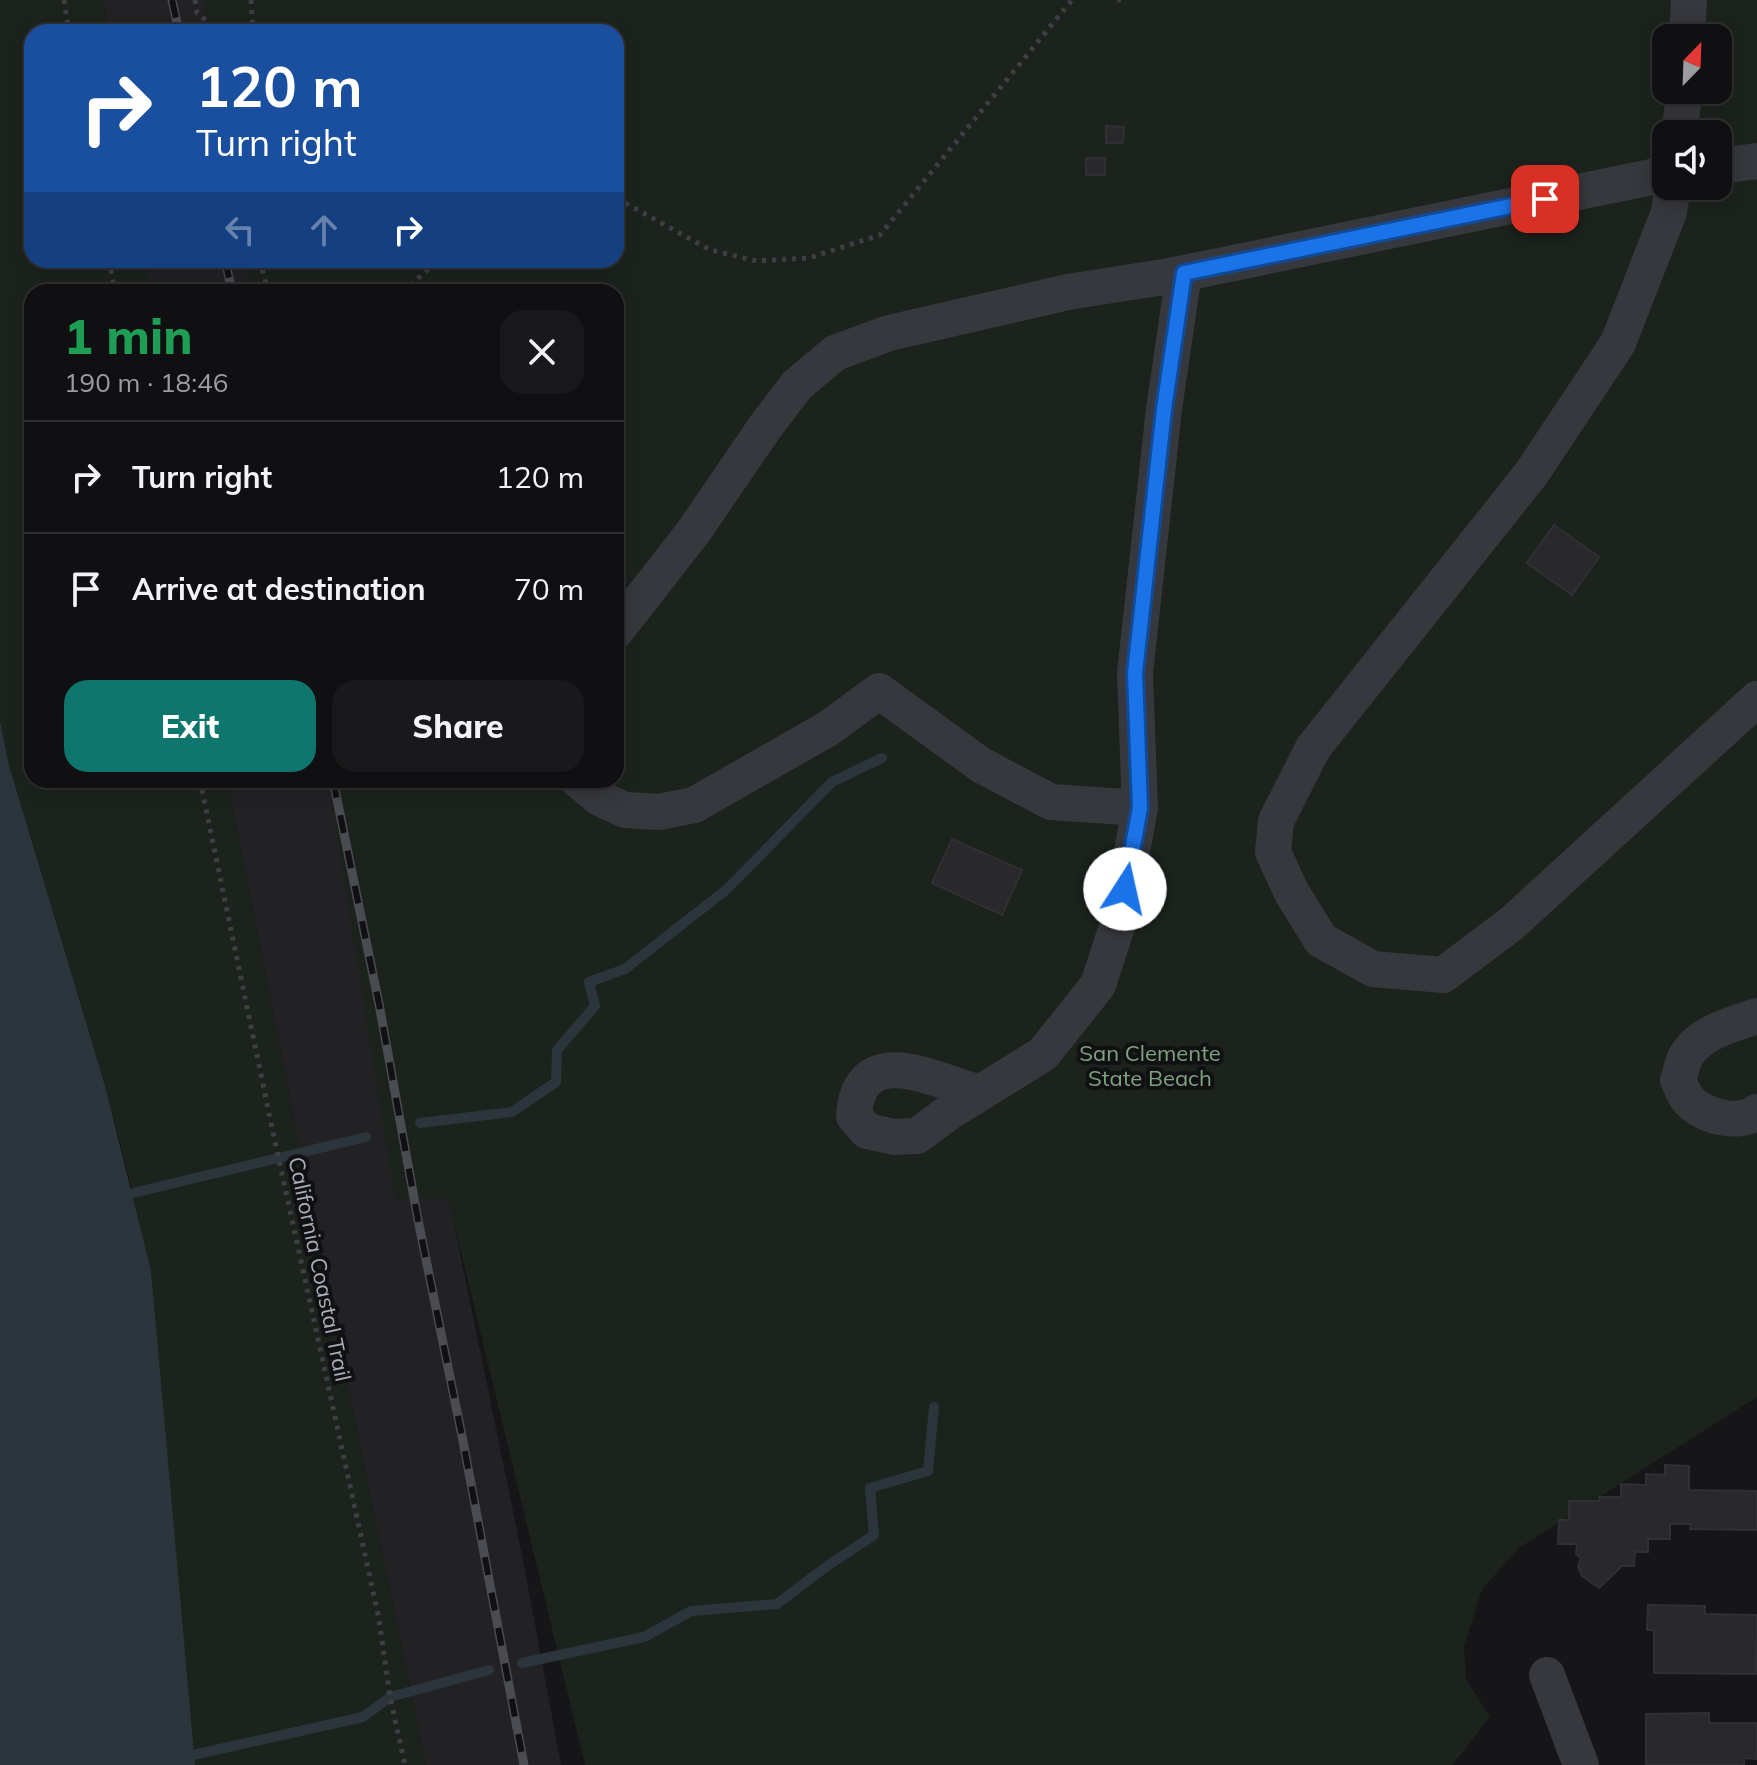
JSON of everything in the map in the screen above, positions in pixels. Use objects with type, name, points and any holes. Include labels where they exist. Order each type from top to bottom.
[{"type":"street","points":[[1688,24],[1689,0]]},
{"type":"street","points":[[1732,164],[1757,161]]},
{"type":"street","points":[[624,621],[694,531],[797,385],[835,353],[889,333],[1068,292],[1184,273],[1652,177]]},
{"type":"street","points":[[1671,200],[1669,212],[1618,343],[1531,474],[1313,748],[1276,821],[1273,852],[1292,893],[1321,940],[1373,969],[1443,975],[1511,924],[1757,699]]},
{"type":"street","points":[[980,1093],[1043,1054],[1098,985],[1120,917],[1140,808],[1135,673],[1164,409],[1184,273]]},
{"type":"street","points":[[588,788],[601,799],[625,810],[659,812],[694,805],[829,728],[879,691],[981,765],[1051,802],[1140,808]]},
{"type":"street","points":[[1757,1016],[1728,1025],[1701,1039],[1686,1056],[1678,1080],[1688,1099],[1712,1116],[1749,1118],[1757,1112]]},
{"type":"street","points":[[1547,1675],[1581,1765]]},
{"type":"path","points":[[64,0],[68,24]]},
{"type":"path","points":[[195,0],[197,13],[210,24]]},
{"type":"path","points":[[251,0],[252,24]]},
{"type":"path","points":[[624,203],[710,250],[757,261],[809,258],[880,235],[1072,0]]},
{"type":"path","points":[[1117,0],[1124,0]]},
{"type":"path","points":[[412,284],[429,268]]},
{"type":"path","name":"California Coastal Trail","points":[[202,788],[379,1619],[390,1697],[405,1765]]},
{"type":"shaded area","points":[[103,0],[206,0],[211,24],[107,24]]},
{"type":"shaded area","points":[[145,268],[260,268],[264,284],[148,284]]},
{"type":"shaded area","points":[[0,721],[9,765],[105,1086],[151,1271],[195,1765],[0,1765]]},
{"type":"shaded area","points":[[229,788],[365,788],[523,1560],[561,1765],[426,1765]]},
{"type":"green space","points":[[0,0],[103,0],[107,24],[24,24],[24,268],[145,268],[148,284],[24,284],[24,788],[229,788],[426,1765],[195,1765],[133,1193],[105,1086],[9,765],[0,721]]},
{"type":"green space","name":"San Clemente State Beach","points":[[204,0],[1757,0],[1757,1397],[1519,1548],[1482,1589],[1464,1646],[1466,1679],[1490,1717],[1452,1765],[585,1765],[448,1198],[395,1199],[329,788],[624,788],[624,284],[250,284],[247,268],[624,268],[624,24],[208,24]]},
{"type":"building","points":[[1106,126],[1124,127],[1123,143],[1106,143]]},
{"type":"building","points":[[1086,158],[1105,158],[1105,175],[1086,175]]},
{"type":"building","points":[[1554,525],[1599,557],[1572,595],[1527,563]]},
{"type":"building","points":[[952,839],[1022,870],[1002,915],[932,883]]},
{"type":"building","points":[[1665,1465],[1689,1466],[1689,1490],[1757,1491],[1757,1530],[1690,1529],[1691,1524],[1670,1524],[1670,1539],[1648,1539],[1648,1552],[1635,1552],[1634,1566],[1622,1566],[1599,1588],[1582,1576],[1578,1566],[1581,1558],[1576,1554],[1577,1544],[1558,1544],[1559,1520],[1569,1520],[1569,1501],[1621,1497],[1621,1484],[1646,1485],[1646,1474],[1665,1475]]},
{"type":"building","points":[[1648,1605],[1705,1606],[1705,1614],[1757,1615],[1756,1674],[1654,1673],[1654,1630],[1647,1630]]},
{"type":"building","points":[[1709,1713],[1709,1723],[1757,1723],[1757,1759],[1744,1758],[1744,1765],[1646,1765],[1646,1714]]},
{"type":"waterway","points":[[420,1123],[512,1112],[556,1082],[557,1050],[595,1006],[589,982],[625,969],[726,890],[832,782],[882,758]]},
{"type":"waterway","points":[[133,1193],[366,1137]]},
{"type":"waterway","points":[[522,1663],[644,1637],[691,1611],[777,1604],[874,1535],[870,1488],[928,1471],[934,1407]]},
{"type":"waterway","points":[[193,1755],[363,1717],[390,1697],[489,1670]]},
{"type":"railway","points":[[172,0],[177,24]]},
{"type":"railway","points":[[227,268],[230,284]]},
{"type":"railway","points":[[335,788],[379,1004],[524,1765]]},
{"type":"route","points":[[1125,889],[1140,808],[1135,673],[1164,409],[1184,273],[1545,199]]}]
